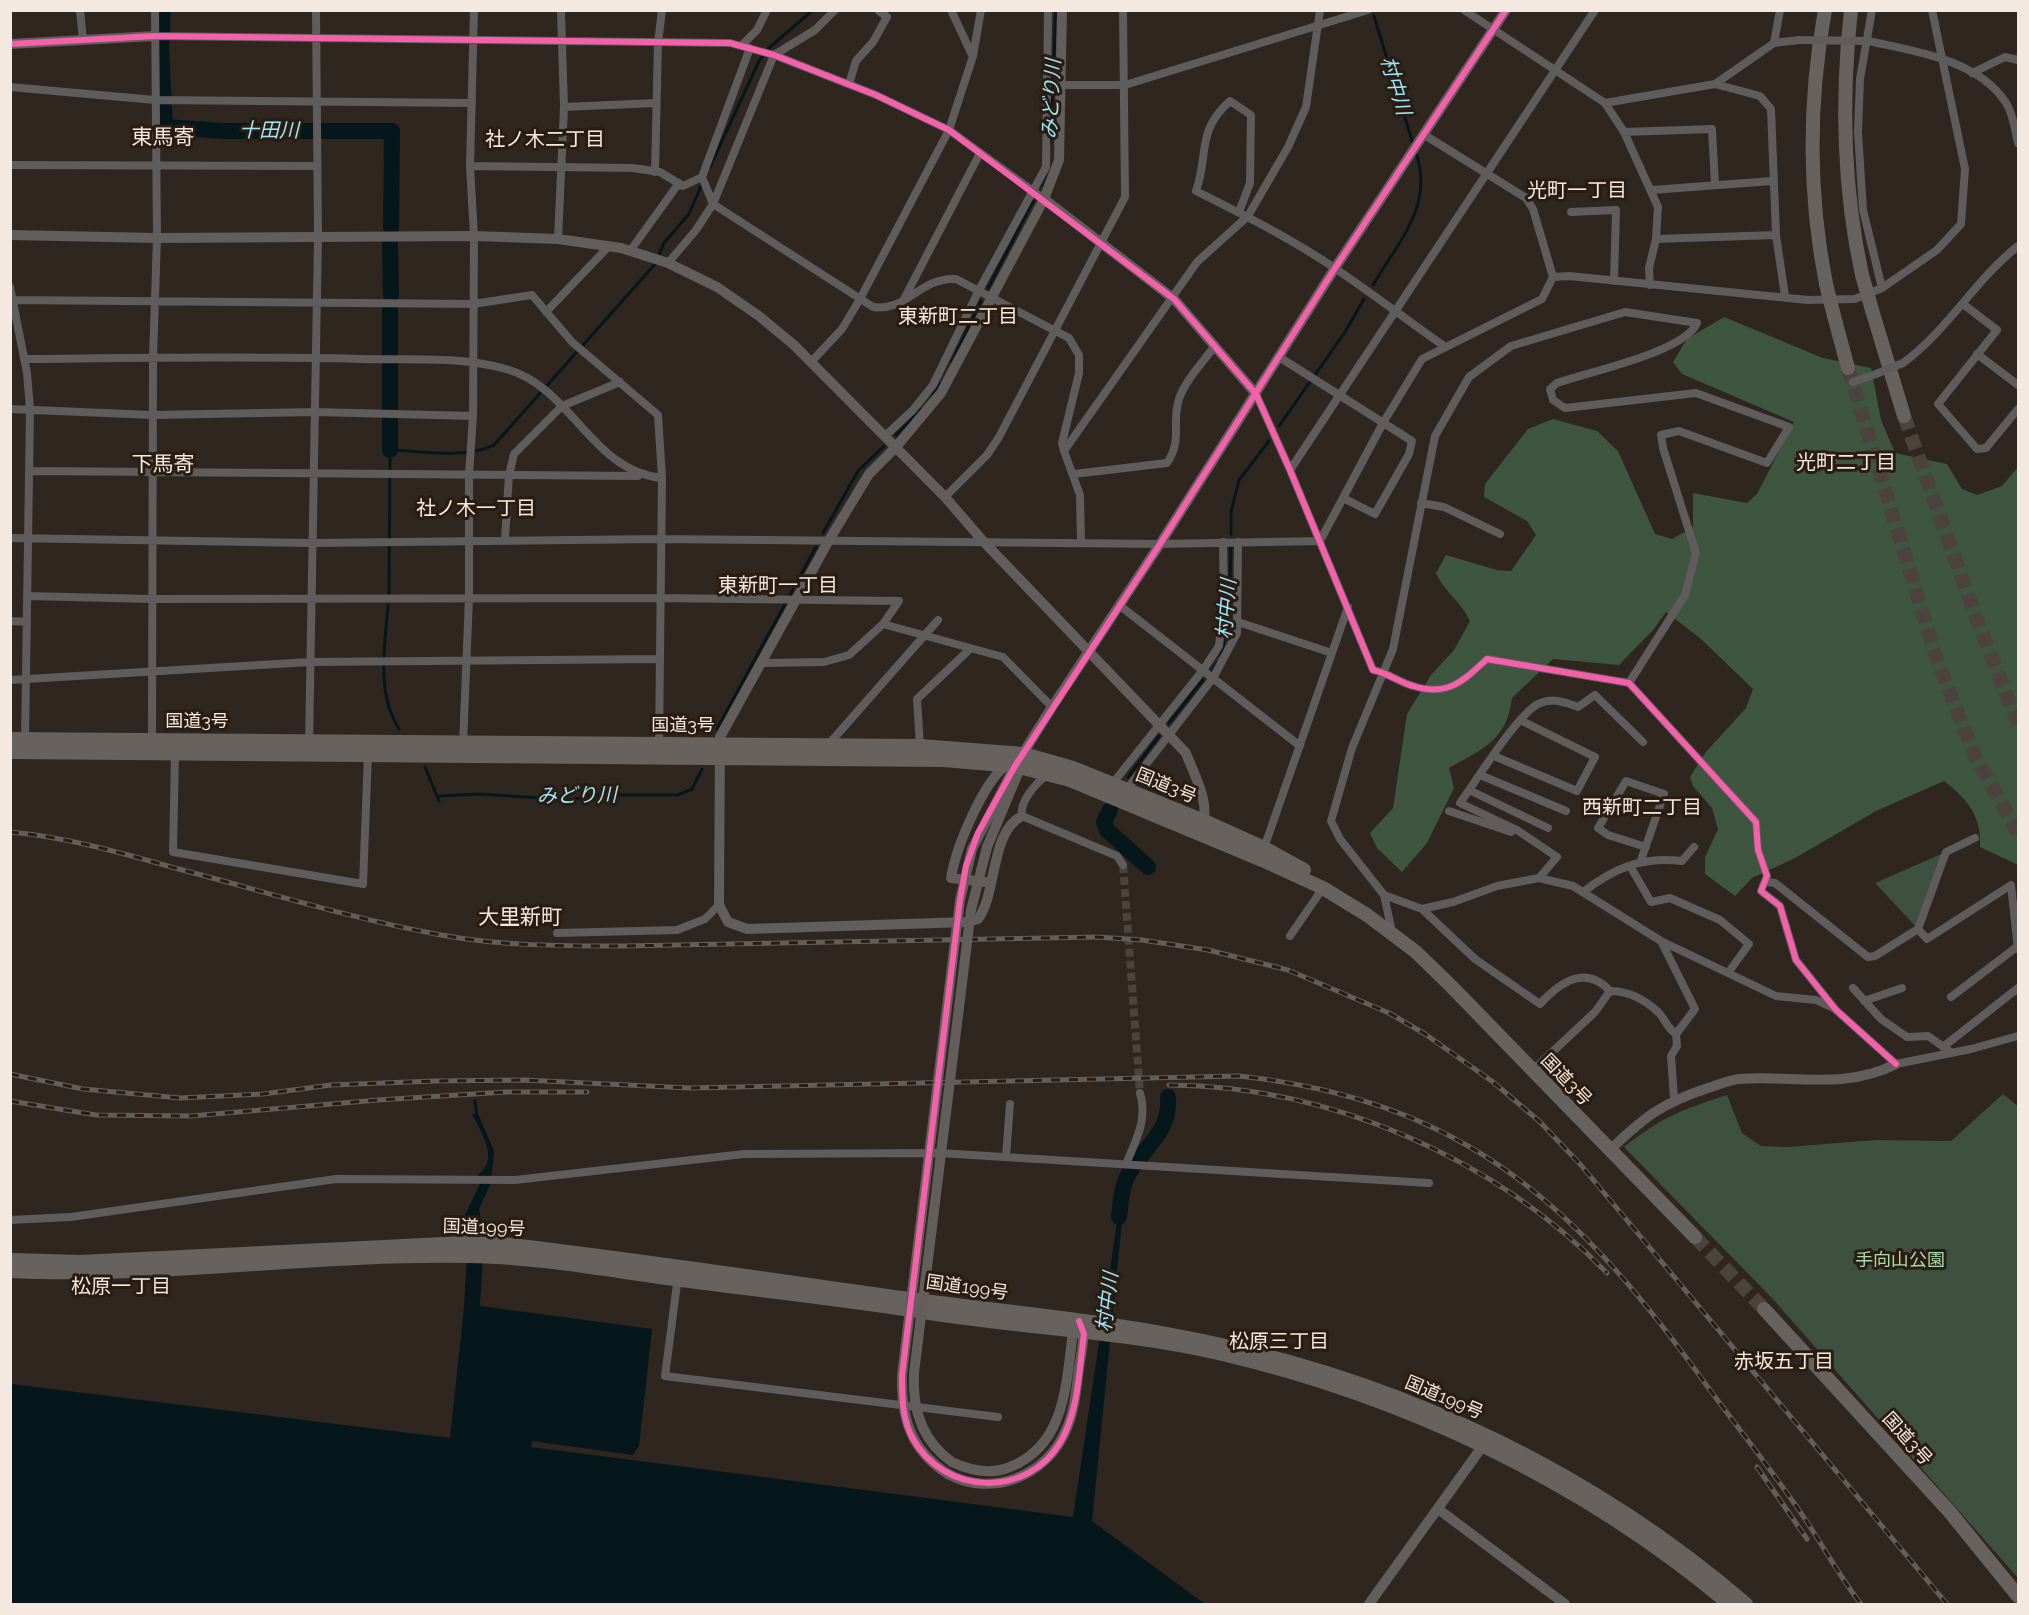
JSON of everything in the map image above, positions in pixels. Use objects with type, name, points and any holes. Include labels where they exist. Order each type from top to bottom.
[{"type":"highway","points":[[1825,10],[1814,82],[1811,145],[1815,216],[1826,284],[1848,368]]},
{"type":"highway","points":[[1851,10],[1844,84],[1845,155],[1851,220],[1862,275],[1904,416]]},
{"type":"highway","name":"国道3号","points":[[10,739],[25,745],[463,749],[719,759],[943,760],[1073,768],[1127,789],[1323,888],[1392,933],[1451,986],[1695,1237]]},
{"type":"highway","name":"国道3号","points":[[463,749],[659,744],[920,746],[1016,763],[1264,848],[1302,869],[1323,888]]},
{"type":"highway","name":"国道3号","points":[[10,752],[25,745]]},
{"type":"highway","name":"国道3号","points":[[152,746],[175,753],[309,748]]},
{"type":"highway","name":"国道199号","points":[[10,1271],[80,1273],[464,1249]]},
{"type":"highway","name":"国道199号","points":[[10,1260],[81,1262],[464,1249],[503,1251],[1121,1332],[1288,1372],[1486,1441],[1557,1471],[1610,1502],[1699,1564],[1746,1605]]},
{"type":"highway","name":"国道3号","points":[[1764,1309],[1949,1511],[2019,1596]]},
{"type":"highway","name":"国道199号","points":[[1486,1441],[1611,1516],[1687,1569],[1730,1605]]},
{"type":"street","points":[[80,10],[83,40]]},
{"type":"street","points":[[152,746],[153,358],[157,238],[155,10]]},
{"type":"street","points":[[309,748],[318,237],[316,10]]},
{"type":"street","points":[[463,749],[469,597],[467,539],[473,416],[474,236],[470,166],[474,10]]},
{"type":"street","points":[[558,239],[564,108],[561,10]]},
{"type":"street","points":[[654,172],[658,43],[662,10]]},
{"type":"street","points":[[767,10],[746,47],[702,177],[712,204],[873,307],[887,309],[940,278],[956,279],[1069,339],[1079,355],[1079,373],[1062,443],[1080,495],[1081,542]]},
{"type":"street","points":[[665,262],[696,230],[712,204],[774,55],[814,30],[835,10]]},
{"type":"street","points":[[849,84],[856,61],[873,42],[887,17],[878,10]]},
{"type":"street","points":[[951,10],[973,56]]},
{"type":"street","points":[[812,362],[842,328],[860,299],[949,130],[973,56],[981,10]]},
{"type":"street","points":[[885,436],[913,410],[933,386],[979,290],[1046,167],[1048,10]]},
{"type":"street","points":[[1048,774],[1031,791],[1022,807],[1022,816],[1008,832],[978,919],[968,922],[747,929],[728,921],[719,905],[720,737],[829,540],[869,474],[896,447],[941,393],[1044,199],[1059,160],[1062,10]]},
{"type":"street","points":[[945,497],[987,455],[999,437],[1125,197],[1123,10]]},
{"type":"street","points":[[1064,451],[1174,299],[1197,262],[1248,216],[1288,147],[1306,107],[1320,10]]},
{"type":"street","points":[[1060,85],[1125,85],[1368,10]]},
{"type":"street","points":[[1464,10],[1605,103],[1624,132],[1658,207],[1656,239],[1649,268],[1650,285]]},
{"type":"street","points":[[989,883],[951,878],[961,839],[1016,763],[1160,544],[1335,268],[1506,10]]},
{"type":"street","points":[[1290,470],[1594,10]]},
{"type":"street","points":[[1774,43],[1780,10]]},
{"type":"street","points":[[1872,10],[1860,79],[1858,132],[1863,210],[1882,288]]},
{"type":"street","points":[[1553,277],[1569,276],[1808,300],[1855,299],[1882,288],[1937,250],[1961,224],[1965,169],[1932,10]]},
{"type":"street","points":[[10,44],[154,36],[563,39],[730,43],[774,55],[849,84],[949,130],[1044,199],[1174,299],[1256,394],[1373,670],[1412,686],[1436,691],[1461,683],[1487,659],[1629,683],[1756,822],[1758,850],[1767,882],[1761,891],[1780,906],[1796,960],[1836,1010],[1896,1064]]},
{"type":"street","points":[[1715,84],[1774,43],[1799,40],[1868,41],[1941,60],[1987,81],[2007,104],[2019,143]]},
{"type":"street","points":[[1972,73],[2006,57],[2019,60]]},
{"type":"street","points":[[1605,103],[1715,84],[1760,96],[1771,109],[1772,181],[1776,235],[1785,296]]},
{"type":"street","points":[[10,87],[155,100],[472,103]]},
{"type":"street","points":[[1239,212],[1250,183],[1251,115],[1230,101],[1210,124],[1205,137],[1203,173],[1196,191],[1239,212],[1248,216],[1335,268],[1444,346]]},
{"type":"street","points":[[564,108],[656,103]]},
{"type":"street","points":[[1624,132],[1712,129],[1715,186]]},
{"type":"street","points":[[1320,541],[1383,423],[1422,359],[1542,299],[1553,277],[1533,209],[1526,198],[1421,138]]},
{"type":"street","points":[[903,301],[980,153]]},
{"type":"street","points":[[10,165],[317,166]]},
{"type":"street","points":[[470,166],[562,166],[654,172],[683,186],[702,177]]},
{"type":"street","points":[[1652,190],[1772,181]]},
{"type":"street","points":[[630,251],[679,183]]},
{"type":"street","points":[[1571,212],[1616,210],[1614,281]]},
{"type":"street","points":[[10,235],[157,238],[474,236],[558,239],[630,251],[665,262],[717,287],[759,315],[812,362],[945,497],[983,541],[1090,650],[1186,753],[1203,797],[1202,827]]},
{"type":"street","points":[[1656,239],[1776,235]]},
{"type":"street","points":[[546,312],[609,246]]},
{"type":"street","points":[[1853,382],[1903,363],[1923,349],[1997,263],[2019,246]]},
{"type":"street","points":[[10,287],[24,359],[30,409],[31,471],[25,745]]},
{"type":"street","points":[[12,300],[473,304],[532,296],[572,342],[658,416],[662,478],[659,744]]},
{"type":"street","points":[[1963,304],[1997,330],[1938,404],[1977,448],[1986,448],[2019,409]]},
{"type":"street","points":[[1392,933],[1384,895],[1340,839],[1331,821],[1352,748],[1393,649],[1435,436],[1469,377],[1511,346],[1625,312],[1697,323],[1694,329],[1666,350],[1587,372],[1557,383],[1550,389],[1553,400],[1565,408],[1633,402],[1668,394],[1696,393],[1789,427],[1767,463],[1679,431],[1661,435],[1696,553],[1685,596],[1629,683]]},
{"type":"street","points":[[1074,474],[1167,463],[1174,453],[1178,439],[1174,423],[1179,398],[1214,347]]},
{"type":"street","points":[[1977,354],[2019,385]]},
{"type":"street","points":[[1279,357],[1412,441],[1409,454],[1375,514],[1343,498]]},
{"type":"street","points":[[24,359],[316,358],[472,361],[508,369],[539,382],[617,463],[642,476]]},
{"type":"street","points":[[505,539],[509,475],[514,454],[562,406],[620,382]]},
{"type":"street","points":[[10,408],[153,415],[315,412],[473,416]]},
{"type":"street","points":[[31,471],[314,472],[662,478]]},
{"type":"street","points":[[1422,503],[1444,507],[1500,534]]},
{"type":"street","points":[[10,538],[312,543],[467,539],[1160,544],[1320,541]]},
{"type":"street","points":[[1113,783],[1203,670],[1219,646],[1222,626],[1223,542]]},
{"type":"street","points":[[1127,789],[1213,678],[1237,633],[1238,542]]},
{"type":"street","points":[[27,596],[151,599],[469,597],[899,601],[883,624],[849,655],[824,662],[762,663]]},
{"type":"street","points":[[1119,605],[1300,747]]},
{"type":"street","points":[[1264,848],[1348,607]]},
{"type":"street","points":[[828,745],[938,620]]},
{"type":"street","points":[[10,621],[27,622]]},
{"type":"street","points":[[1238,622],[1332,653]]},
{"type":"street","points":[[883,624],[922,637],[1003,657],[1052,707]]},
{"type":"street","points":[[920,746],[917,699],[970,649]]},
{"type":"street","points":[[10,680],[310,662],[659,659]]},
{"type":"street","points":[[1539,878],[1557,857],[1527,837],[1460,803],[1520,720],[1538,704],[1559,699],[1578,707],[1594,695],[1643,742]]},
{"type":"street","points":[[1494,756],[1577,791],[1595,757],[1520,720]]},
{"type":"street","points":[[175,753],[173,852],[363,884],[369,748]]},
{"type":"street","points":[[1016,763],[987,847],[971,910],[914,1380],[914,1400],[921,1424],[932,1444],[952,1462],[977,1471],[1004,1470],[1025,1460],[1042,1446],[1049,1436],[1062,1408],[1086,1329]]},
{"type":"street","points":[[1016,763],[972,849],[960,900],[902,1375],[904,1413],[910,1435],[923,1453],[948,1474],[971,1483],[994,1484],[1028,1473],[1047,1459],[1061,1441],[1071,1417],[1086,1329]]},
{"type":"street","points":[[1480,775],[1566,811]]},
{"type":"street","points":[[1640,863],[1664,794],[1626,782],[1598,828],[1608,835],[1646,847]]},
{"type":"street","points":[[1469,790],[1548,828]]},
{"type":"street","points":[[1449,812],[1527,837]]},
{"type":"street","points":[[1022,816],[1117,856],[1123,865]]},
{"type":"street","points":[[1767,882],[1775,884],[1868,957],[1875,956],[1918,929],[1946,852],[1975,838]]},
{"type":"street","points":[[1583,892],[1609,872],[1659,858],[1682,861],[1694,847]]},
{"type":"street","points":[[1630,866],[1651,902],[1670,898],[1720,920],[1749,944],[1728,973]]},
{"type":"street","points":[[1422,909],[1453,903],[1497,886],[1539,878],[1573,886],[1661,941],[1776,996],[1816,1000],[1836,1010]]},
{"type":"street","points":[[1918,929],[1927,939],[2011,885],[2018,948],[1951,997]]},
{"type":"street","points":[[1290,936],[1323,888]]},
{"type":"street","points":[[1384,895],[1422,909],[1475,958],[1540,1004],[1550,993],[1582,976],[1599,979],[1610,991],[1628,991],[1659,1013],[1667,1027],[1676,1034]]},
{"type":"street","points":[[557,933],[677,930],[705,919],[719,905]]},
{"type":"street","points":[[1661,941],[1695,1009],[1676,1034],[1677,1046],[1671,1056],[1674,1099]]},
{"type":"street","points":[[1853,988],[1881,1019],[1907,1036],[1928,1036],[1952,1053]]},
{"type":"street","points":[[1864,1001],[1902,988]]},
{"type":"street","points":[[1943,1047],[2019,988]]},
{"type":"street","points":[[1532,1071],[1595,1012],[1610,991]]},
{"type":"street","points":[[1609,1151],[1633,1127],[1674,1099],[1735,1079],[1800,1082],[1843,1079],[1881,1072],[1896,1064],[2019,1036]]},
{"type":"street","points":[[1126,1164],[1140,1131],[1145,1108],[1140,1093]]},
{"type":"street","points":[[1006,1157],[1010,1104]]},
{"type":"street","points":[[10,1220],[71,1217],[336,1179],[499,1179],[744,1154],[939,1153],[1429,1183]]},
{"type":"street","points":[[678,1273],[665,1376],[998,1417]]},
{"type":"street","points":[[1368,1605],[1486,1441]]},
{"type":"street","points":[[1438,1509],[1565,1605]]},
{"type":"green space","points":[[1724,317],[1823,358],[1871,368],[1881,420],[1895,453],[1947,464],[1962,489],[1977,495],[2002,486],[2018,467],[2018,865],[1980,847],[1976,817],[1960,795],[1944,781],[1876,811],[1795,858],[1752,878],[1735,896],[1705,874],[1705,857],[1718,829],[1712,808],[1693,786],[1690,777],[1705,753],[1746,708],[1753,689],[1701,639],[1666,612],[1654,629],[1619,665],[1553,659],[1512,698],[1505,724],[1499,734],[1483,749],[1449,768],[1454,788],[1427,843],[1402,872],[1377,848],[1370,833],[1393,808],[1407,714],[1431,675],[1454,650],[1470,621],[1436,573],[1446,555],[1497,570],[1511,571],[1536,535],[1527,521],[1484,497],[1485,484],[1528,429],[1553,419],[1597,431],[1618,451],[1655,534],[1672,539],[1693,527],[1693,493],[1747,503],[1757,494],[1794,422],[1682,374],[1673,362],[1687,339]]},
{"type":"green space","points":[[1946,852],[1918,929],[1875,883]]},
{"type":"green space","name":"手向山公園","points":[[2003,1094],[2018,1106],[2018,1578],[1772,1298],[1624,1147],[1672,1115],[1727,1095],[1742,1133],[1761,1146],[1787,1147],[1876,1140],[1951,1141]]},
{"type":"water","points":[[472,1114],[478,1114],[494,1151],[491,1183],[479,1209],[484,1235],[480,1306],[652,1329],[639,1446],[633,1455],[532,1441],[531,1447],[1073,1517],[1121,1196],[1124,1201],[1092,1521],[1205,1604],[11,1604],[11,1384],[450,1438],[464,1308],[468,1234],[465,1215],[480,1184],[478,1175],[488,1162],[484,1137]]},
{"type":"waterway","name":"十田川","points":[[163,10],[161,48],[165,127],[222,131],[392,131],[391,228]]},
{"type":"waterway","points":[[710,167],[759,61],[770,47],[813,10]]},
{"type":"waterway","name":"みどり川","points":[[1050,144],[1056,10]]},
{"type":"waterway","name":"村中川","points":[[1374,16],[1413,144]]},
{"type":"waterway","name":"村中川","points":[[1373,285],[1411,223],[1417,207],[1420,172],[1416,153]]},
{"type":"waterway","name":"みどり川","points":[[1040,186],[1046,174]]},
{"type":"waterway","points":[[658,257],[664,243],[689,214],[702,184]]},
{"type":"waterway","name":"みどり川","points":[[988,288],[1033,201]]},
{"type":"waterway","name":"十田川","points":[[390,244],[391,295]]},
{"type":"waterway","points":[[389,597],[390,450],[457,453],[471,452],[494,445],[656,263]]},
{"type":"waterway","name":"村中川","points":[[1279,426],[1345,332],[1364,299]]},
{"type":"waterway","name":"みどり川","points":[[952,362],[981,301]]},
{"type":"waterway","name":"十田川","points":[[390,306],[390,450]]},
{"type":"waterway","name":"みどり川","points":[[931,398],[940,383]]},
{"type":"waterway","name":"みどり川","points":[[896,435],[921,409]]},
{"type":"waterway","name":"村中川","points":[[1231,534],[1231,512],[1239,480],[1269,441]]},
{"type":"waterway","name":"みどり川","points":[[823,533],[858,471],[884,446]]},
{"type":"waterway","name":"村中川","points":[[1221,656],[1229,616],[1231,544]]},
{"type":"waterway","name":"みどり川","points":[[717,729],[816,547]]},
{"type":"waterway","points":[[388,605],[384,653],[385,685],[387,700],[399,729]]},
{"type":"waterway","name":"村中川","points":[[1210,673],[1218,662]]},
{"type":"waterway","name":"村中川","points":[[1169,723],[1203,680]]},
{"type":"waterway","name":"村中川","points":[[1128,777],[1159,736]]},
{"type":"waterway","points":[[425,767],[439,801]]},
{"type":"waterway","name":"みどり川","points":[[439,796],[480,794],[571,800],[595,795],[678,795],[692,789],[702,769]]},
{"type":"waterway","name":"村中川","points":[[1110,810],[1104,822],[1107,830],[1148,867]]},
{"type":"waterway","name":"村中川","points":[[1119,1217],[1126,1180],[1134,1165],[1161,1130],[1168,1110],[1168,1097]]},
{"type":"waterway","points":[[475,1101],[477,1117]]},
{"type":"tunnel","points":[[1848,368],[1936,657],[1975,756],[2018,833]]},
{"type":"tunnel","points":[[1904,416],[1975,615],[2018,724]]},
{"type":"tunnel","points":[[1123,865],[1140,1093]]},
{"type":"tunnel","points":[[1695,1237],[1764,1309]]},
{"type":"railway","points":[[10,832],[94,846],[374,921],[464,939],[554,945],[623,946],[1097,937],[1142,940],[1208,950],[1288,970],[1389,1013],[1425,1034],[1493,1082],[1539,1121],[1580,1164],[1947,1604]]},
{"type":"railway","points":[[10,1074],[83,1089],[180,1098],[263,1094],[331,1085],[524,1080],[690,1088],[1239,1076],[1320,1089],[1391,1110],[1455,1139],[1512,1175],[1564,1218],[1614,1268],[1662,1326],[1784,1489],[1861,1604]]},
{"type":"railway","points":[[1169,1085],[1229,1089],[1290,1099],[1349,1115],[1406,1136],[1462,1163],[1514,1195],[1563,1232],[1607,1273]]},
{"type":"railway","points":[[10,1101],[96,1115],[191,1116],[506,1092],[587,1092]]},
{"type":"railway","points":[[1757,1467],[1807,1539]]},
{"type":"cycle path","points":[[1079,1321],[1084,1334],[1075,1402],[1067,1429],[1046,1460],[1028,1473],[1008,1481],[986,1483],[964,1479],[944,1471],[926,1456],[912,1437],[906,1422],[902,1375],[966,866],[978,833],[1015,766],[1160,544],[1335,268],[1506,10]]},
{"type":"cycle path","points":[[10,44],[155,36],[730,43],[774,55],[876,95],[949,130],[1174,299],[1256,394],[1373,670],[1413,686],[1436,690],[1454,685],[1487,659],[1629,683],[1756,822],[1758,850],[1767,876],[1761,891],[1780,906],[1796,960],[1836,1010],[1896,1064]]},
{"type":"district","name":"東馬寄","points":[[163,138]]},
{"type":"district","name":"社ノ木二丁目","points":[[545,140]]},
{"type":"district","name":"光町一丁目","points":[[1577,191]]},
{"type":"district","name":"東新町二丁目","points":[[958,317]]},
{"type":"district","name":"光町二丁目","points":[[1846,463]]},
{"type":"district","name":"下馬寄","points":[[163,465]]},
{"type":"district","name":"社ノ木一丁目","points":[[476,509]]},
{"type":"district","name":"東新町一丁目","points":[[778,586]]},
{"type":"district","name":"西新町二丁目","points":[[1642,808]]},
{"type":"district","name":"大里新町","points":[[520,918]]},
{"type":"district","name":"松原一丁目","points":[[121,1287]]},
{"type":"district","name":"松原三丁目","points":[[1279,1342]]},
{"type":"district","name":"赤坂五丁目","points":[[1784,1362]]}]
